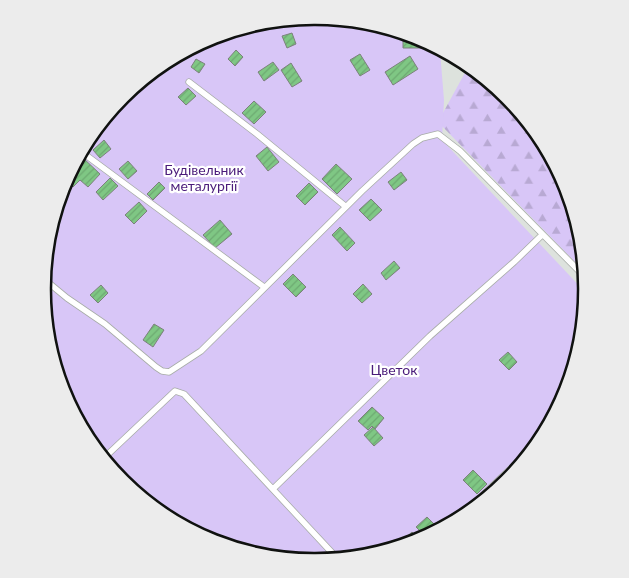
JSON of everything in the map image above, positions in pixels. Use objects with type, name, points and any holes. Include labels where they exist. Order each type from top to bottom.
[{"type":"lane","points":[[189,82],[265,140],[345,206]]},
{"type":"lane","points":[[50,284],[105,324],[156,367],[162,371],[169,372],[201,350],[345,206],[413,144],[422,138],[438,134],[460,151],[578,270]]},
{"type":"lane","points":[[86,156],[264,287]]},
{"type":"lane","points":[[272,489],[430,336],[542,235]]},
{"type":"lane","points":[[108,454],[175,391],[184,394],[331,552]]},
{"type":"green space","name":"Цветок","points":[[314,25],[349,27],[399,39],[440,57],[444,100],[442,140],[578,284],[576,323],[570,357],[564,374],[543,421],[513,463],[489,487],[446,518],[399,539],[349,551],[314,553],[280,551],[246,544],[213,533],[182,518],[140,487],[105,450],[78,406],[59,357],[51,306],[51,272],[59,221],[71,188],[86,157],[116,115],[140,91],[168,69],[213,45],[246,34],[280,27]]},
{"type":"green space","points":[[465,72],[501,102],[534,142],[551,172],[570,221],[577,264],[438,122]]},
{"type":"building","points":[[292,33],[296,44],[287,48],[282,36]]},
{"type":"building","points":[[403,40],[421,48],[403,48]]},
{"type":"building","points":[[236,50],[243,57],[235,66],[228,59]]},
{"type":"building","points":[[360,54],[370,70],[360,76],[350,60]]},
{"type":"building","points":[[410,56],[418,69],[393,85],[385,72]]},
{"type":"building","points":[[196,59],[205,64],[199,73],[191,67]]},
{"type":"building","points":[[273,62],[279,70],[264,81],[258,72]]},
{"type":"building","points":[[291,63],[302,81],[292,87],[281,70]]},
{"type":"building","points":[[188,88],[196,96],[186,105],[178,97]]},
{"type":"building","points":[[254,101],[266,112],[254,124],[242,113]]},
{"type":"building","points":[[104,140],[111,149],[100,158],[93,150]]},
{"type":"building","points":[[267,147],[279,162],[268,171],[256,156]]},
{"type":"building","points":[[85,159],[100,174],[88,187],[80,180],[73,187]]},
{"type":"building","points":[[128,161],[137,171],[128,179],[119,169]]},
{"type":"building","points":[[336,164],[352,179],[337,194],[322,179]]},
{"type":"building","points":[[401,172],[407,180],[394,190],[388,182]]},
{"type":"building","points":[[110,178],[118,186],[103,200],[96,192]]},
{"type":"building","points":[[159,182],[165,188],[153,200],[147,194]]},
{"type":"building","points":[[309,183],[318,192],[305,205],[296,196]]},
{"type":"building","points":[[371,199],[382,210],[370,221],[359,210]]},
{"type":"building","points":[[139,202],[147,211],[134,224],[125,215]]},
{"type":"building","points":[[220,220],[232,234],[215,248],[203,235]]},
{"type":"building","points":[[340,227],[355,243],[347,251],[332,235]]},
{"type":"building","points":[[394,261],[400,268],[386,280],[381,273]]},
{"type":"building","points":[[293,274],[306,287],[296,297],[283,284]]},
{"type":"building","points":[[363,284],[372,294],[362,303],[353,294]]},
{"type":"building","points":[[101,285],[108,293],[98,303],[90,295]]},
{"type":"building","points":[[154,324],[164,330],[153,347],[143,340]]},
{"type":"building","points":[[508,352],[517,362],[509,370],[499,360]]},
{"type":"building","points":[[372,407],[384,418],[375,429],[372,426],[368,430],[358,421]]},
{"type":"building","points":[[373,427],[383,438],[374,446],[364,435]]},
{"type":"building","points":[[473,470],[487,484],[477,494],[463,480]]},
{"type":"building","points":[[427,517],[434,524],[420,531],[416,527]]},
{"type":"park label","name":"Будівельник металургії","points":[[204,178]]}]
